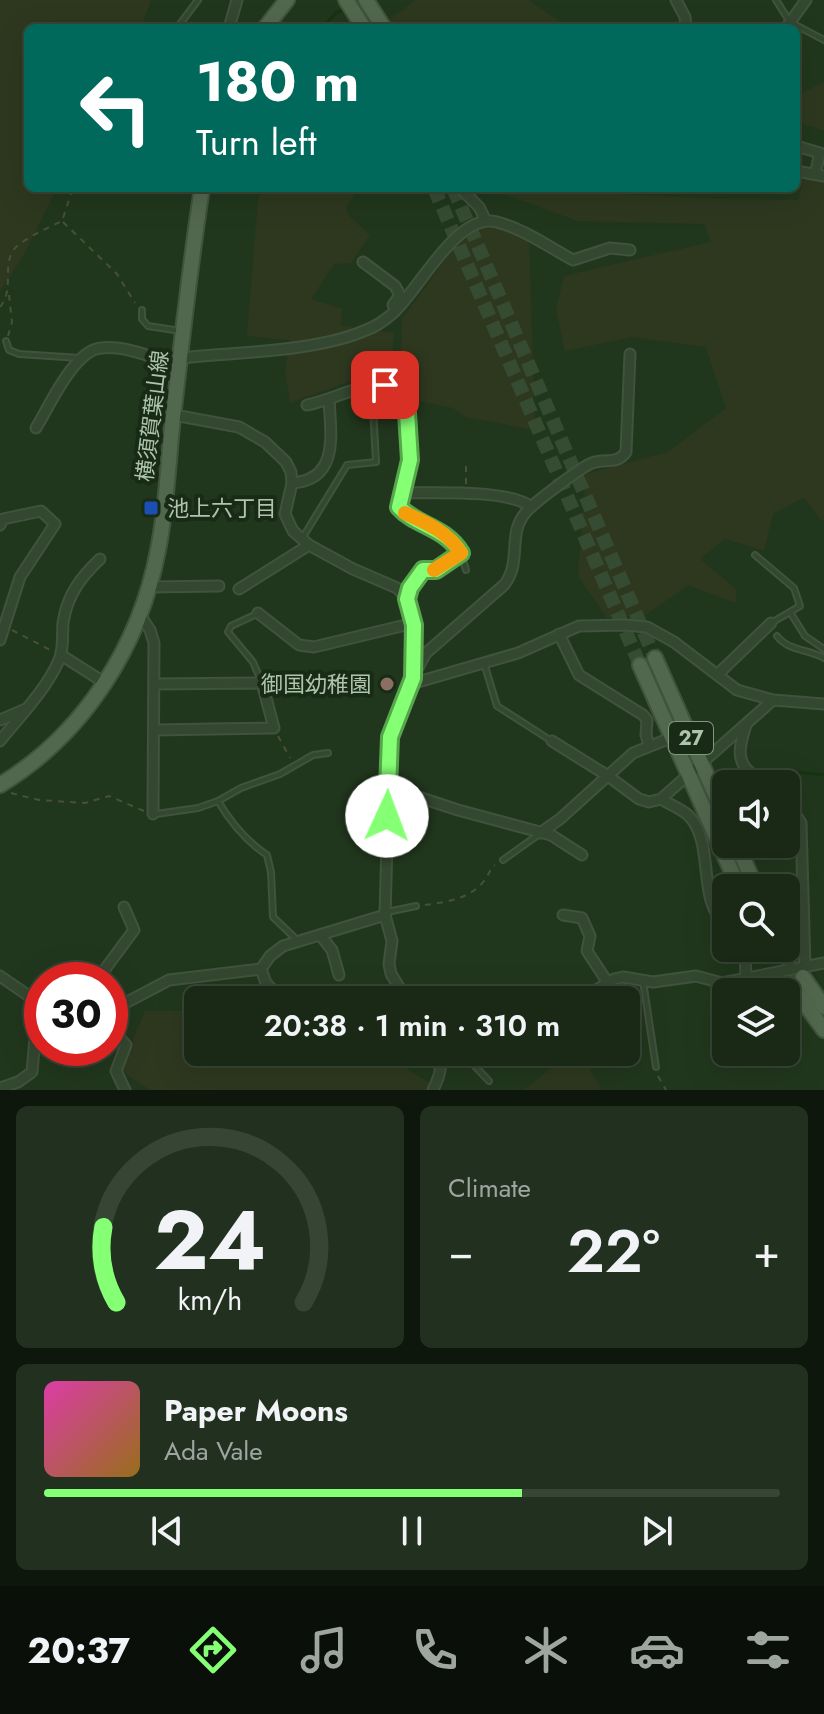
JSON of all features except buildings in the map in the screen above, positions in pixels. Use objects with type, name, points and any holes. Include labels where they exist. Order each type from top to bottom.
[{"type":"main road","points":[[268,24],[287,0]]},
{"type":"main road","points":[[346,0],[361,24]]},
{"type":"main road","points":[[366,0],[381,24]]},
{"type":"main road","name":"横須賀葉山線","points":[[4,788],[51,748],[85,711],[118,664],[140,615],[159,549],[201,192]]},
{"type":"main road","name":"27","points":[[655,658],[712,786]]},
{"type":"main road","name":"27","points":[[640,665],[733,874]]},
{"type":"main road","points":[[797,974],[824,1007]]},
{"type":"main road","points":[[797,974],[824,1030]]},
{"type":"street","points":[[230,24],[237,0]]},
{"type":"street","points":[[676,0],[686,24]]},
{"type":"street","points":[[789,24],[806,0]]},
{"type":"street","points":[[800,147],[820,153],[819,175]]},
{"type":"street","points":[[464,192],[479,207],[486,221]]},
{"type":"street","points":[[36,428],[74,366],[99,348],[121,349],[180,362],[330,342],[368,330],[393,314],[450,243],[461,233],[486,221],[515,228],[573,260],[610,248],[630,250]]},
{"type":"street","points":[[363,262],[395,286],[400,295],[390,310],[393,314]]},
{"type":"street","points":[[398,986],[389,964],[392,941],[385,914],[390,737],[426,653],[514,573],[519,522],[531,507],[592,463],[614,461],[626,452],[630,354]]},
{"type":"street","points":[[307,405],[372,384],[385,385],[407,413],[410,460],[399,507],[404,513],[431,525],[453,541],[461,553]]},
{"type":"street","points":[[292,483],[309,482],[315,478],[332,450],[329,400]]},
{"type":"street","points":[[174,415],[239,427],[255,435],[286,462],[292,483],[285,514],[288,524],[306,542],[353,569],[397,588],[407,599],[414,623],[412,681]]},
{"type":"street","points":[[402,493],[466,494],[523,501],[531,507]]},
{"type":"street","points":[[0,525],[3,519],[41,511],[55,524],[20,577],[0,640]]},
{"type":"street","points":[[239,589],[306,542]]},
{"type":"street","points":[[0,741],[49,679],[61,655],[63,623],[72,591],[100,559]]},
{"type":"street","points":[[148,587],[219,586]]},
{"type":"street","points":[[258,613],[299,645],[314,647],[414,623]]},
{"type":"street","points":[[140,615],[154,643],[153,814]]},
{"type":"street","points":[[718,674],[771,623]]},
{"type":"street","points":[[412,681],[518,653],[579,626],[602,624],[647,627],[674,642],[737,690],[773,700],[824,704]]},
{"type":"street","points":[[559,634],[579,675],[643,715],[647,720],[649,745]]},
{"type":"street","points":[[61,655],[105,683]]},
{"type":"street","points":[[154,684],[262,683],[274,728],[154,730]]},
{"type":"street","points":[[552,741],[639,799],[649,802],[661,799],[773,700]]},
{"type":"street","points":[[0,720],[26,709]]},
{"type":"street","points":[[746,724],[739,751],[748,770]]},
{"type":"street","points":[[540,833],[633,753],[673,737]]},
{"type":"street","points":[[388,787],[551,835],[582,855]]},
{"type":"street","points":[[661,799],[689,816],[696,828],[702,842],[712,900]]},
{"type":"street","points":[[797,974],[800,821]]},
{"type":"street","points":[[110,962],[134,930],[124,907]]},
{"type":"street","points":[[128,1002],[169,980],[261,969],[277,951],[297,941],[385,914]]},
{"type":"street","points":[[563,915],[582,918],[590,936],[587,951],[608,983]]},
{"type":"street","points":[[321,936],[332,950],[339,975]]},
{"type":"street","points":[[791,962],[797,974]]},
{"type":"street","points":[[763,978],[797,974],[824,963]]},
{"type":"street","points":[[261,969],[269,986]]},
{"type":"street","points":[[0,976],[24,993]]},
{"type":"street","points":[[603,986],[623,977],[643,981],[696,976],[712,980]]},
{"type":"street","points":[[0,1088],[18,1082],[32,1072],[33,1066]]},
{"type":"street","points":[[118,1066],[116,1071],[125,1090]]},
{"type":"street","points":[[433,1090],[441,1075],[441,1066]]},
{"type":"lane","points":[[180,24],[198,0]]},
{"type":"lane","points":[[776,0],[788,24]]},
{"type":"lane","points":[[800,30],[824,40]]},
{"type":"lane","points":[[142,310],[142,319],[148,326],[183,331]]},
{"type":"lane","points":[[6,341],[9,350],[19,354],[82,358]]},
{"type":"lane","points":[[306,542],[347,465],[376,462],[372,384]]},
{"type":"lane","points":[[407,599],[410,588],[423,570],[436,570],[461,553],[466,570]]},
{"type":"lane","points":[[755,555],[794,588],[800,606],[771,623]]},
{"type":"lane","points":[[790,612],[805,636],[824,649]]},
{"type":"lane","points":[[258,613],[231,626],[228,632],[253,662],[262,683]]},
{"type":"lane","points":[[777,636],[788,646],[814,652],[824,658]]},
{"type":"lane","points":[[484,663],[497,706],[552,741]]},
{"type":"lane","points":[[153,814],[198,808],[272,778],[313,755],[328,753]]},
{"type":"lane","points":[[218,801],[251,844],[267,855],[273,917],[297,941]]},
{"type":"lane","points":[[503,860],[540,833]]},
{"type":"lane","points":[[385,914],[416,906]]},
{"type":"lane","points":[[643,981],[656,1067]]},
{"type":"lane","points":[[475,1066],[489,1081]]},
{"type":"path","points":[[6,341],[12,322],[9,292],[11,253],[18,245],[62,221],[72,192]]},
{"type":"path","points":[[62,221],[117,274],[131,299],[142,310]]},
{"type":"path","points":[[0,307],[9,292]]},
{"type":"path","points":[[466,463],[466,494]]},
{"type":"path","points":[[5,627],[61,655]]},
{"type":"path","points":[[274,728],[295,766]]},
{"type":"path","points":[[4,788],[17,796],[39,800],[85,803],[109,796],[153,814]]},
{"type":"path","points":[[416,906],[447,902],[471,893],[485,880],[491,868],[503,860]]},
{"type":"path","points":[[656,1067],[666,1090]]},
{"type":"green space","points":[[0,0],[151,0],[142,24],[24,24],[24,192],[55,192],[22,258],[0,291]]},
{"type":"green space","points":[[416,0],[528,0],[564,24],[383,24]]},
{"type":"green space","points":[[824,82],[824,130],[800,122],[802,93]]},
{"type":"green space","points":[[824,178],[824,520],[804,497],[773,514],[764,551],[725,539],[700,559],[736,589],[736,603],[688,585],[647,614],[607,618],[578,576],[586,474],[668,452],[726,408],[706,347],[632,337],[565,351],[556,310],[564,276],[711,242],[704,224],[578,221],[498,192],[798,200],[804,180]]},
{"type":"green space","points":[[262,192],[355,192],[346,207],[348,215],[370,235],[351,263],[334,264],[311,299],[342,309],[341,325],[394,333],[392,366],[290,403],[285,371],[290,340],[247,336],[258,198]]},
{"type":"green space","points":[[496,225],[529,238],[535,430],[466,417],[453,408],[404,398],[400,386],[402,319],[462,237],[483,227]]},
{"type":"green space","points":[[145,1011],[184,1011],[184,1066],[402,1066],[441,1090],[150,1090],[120,1070],[122,1066],[128,1066],[128,1051]]},
{"type":"green space","points":[[554,1066],[588,1066],[602,1090],[524,1090]]},
{"type":"waterway","points":[[326,24],[337,12],[347,9]]},
{"type":"waterway","points":[[800,772],[824,775]]},
{"type":"tunnel","points":[[436,192],[640,665]]},
{"type":"tunnel","points":[[455,192],[655,658]]},
{"type":"tunnel","points":[[777,962],[787,978]]},
{"type":"tunnel","points":[[795,962],[803,977]]},
{"type":"slow traffic","points":[[405,513],[431,525],[453,541],[461,553],[434,570]]},
{"type":"place","name":"池上六丁目","points":[[151,508]]},
{"type":"place","name":"御国幼稚園","points":[[387,684]]},
{"type":"route","points":[[385,385],[407,413],[410,460],[399,507],[404,513],[431,525],[453,541],[461,553],[436,570],[423,570],[410,588],[407,599],[414,625],[413,678],[390,737],[387,816]]}]
